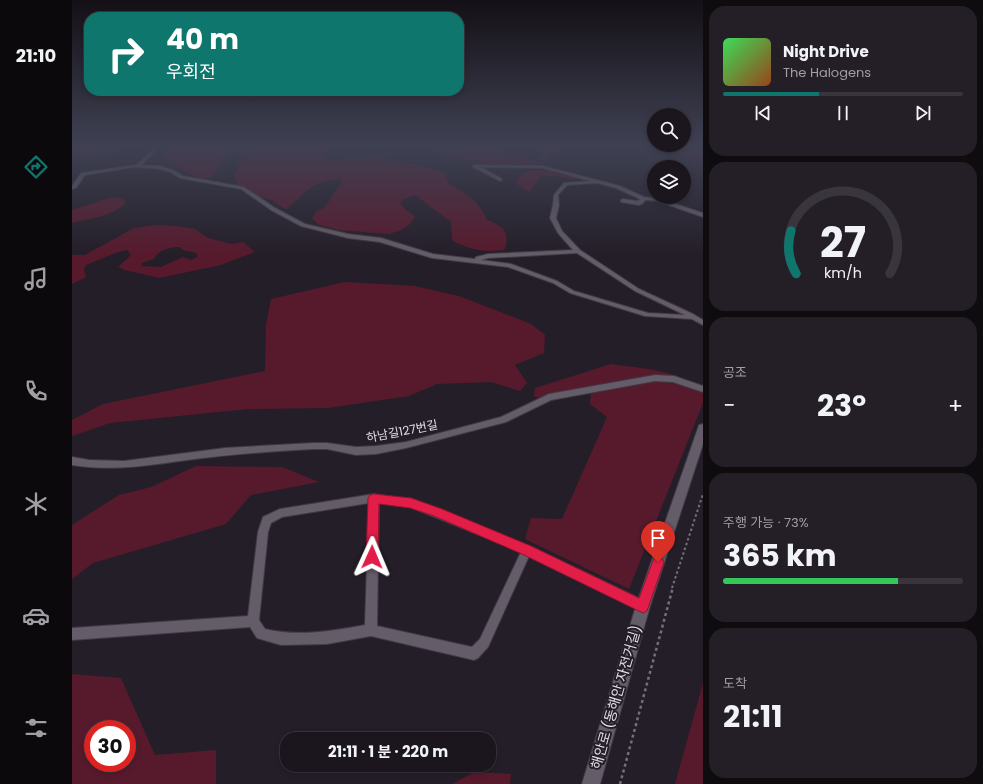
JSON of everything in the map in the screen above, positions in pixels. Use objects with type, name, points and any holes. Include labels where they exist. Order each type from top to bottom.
[{"type":"street","points":[[207,182],[242,188],[273,210],[303,224],[348,236],[381,240],[432,256],[509,265],[521,268],[555,282],[572,292],[647,315],[694,317]]},
{"type":"street","points":[[703,215],[658,200],[643,198],[628,191],[596,182],[566,184],[556,195],[556,205],[553,218],[560,232],[578,251],[637,290],[694,317],[703,323]]},
{"type":"street","points":[[623,201],[639,203],[643,198]]},
{"type":"street","points":[[478,261],[478,258],[482,256],[578,251]]},
{"type":"street","name":"하남길127번길","points":[[72,461],[85,464],[118,465],[213,453],[313,446],[327,446],[356,451],[376,450],[406,445],[503,420],[549,397],[655,378],[674,379],[703,389]]},
{"type":"street","name":"해안로 (동해안 자전거길)","points":[[591,784],[643,606],[703,428]]},
{"type":"street","points":[[527,550],[484,643],[474,654],[371,630],[327,638],[281,639],[261,634],[253,621],[263,532],[267,520],[280,514],[374,498],[411,503],[527,550],[643,606]]},
{"type":"street","points":[[371,630],[374,498]]},
{"type":"street","points":[[72,634],[253,621]]},
{"type":"path","points":[[620,784],[667,604],[698,515],[703,494]]},
{"type":"shaded area","points":[[236,182],[325,182],[316,184],[310,188],[287,209],[283,208],[272,200],[252,195],[237,184]]},
{"type":"shaded area","points":[[341,182],[448,182],[475,201],[487,220],[504,230],[507,238],[505,249],[492,251],[478,250],[464,246],[452,240],[451,222],[415,195],[400,202],[404,208],[415,217],[409,225],[399,231],[389,234],[338,230],[317,224],[312,218],[316,212],[325,207]]},
{"type":"shaded area","points":[[516,182],[537,182],[529,192],[515,183]]},
{"type":"shaded area","points":[[112,197],[122,198],[126,203],[120,208],[107,214],[72,223],[72,210]]},
{"type":"shaded area","points":[[157,225],[195,229],[208,238],[232,244],[243,242],[255,252],[221,265],[159,278],[118,267],[131,255],[127,250],[118,252],[86,265],[84,269],[86,277],[72,284],[72,255],[85,255],[134,228]],"holes":[[[173,247],[180,247],[186,251],[197,254],[197,257],[191,260],[183,257],[161,267],[141,266],[142,263],[154,259],[155,256],[163,250]]]},
{"type":"shaded area","points":[[345,282],[415,286],[459,296],[531,324],[545,335],[544,353],[515,365],[527,383],[520,391],[491,382],[437,384],[409,396],[328,408],[248,409],[110,423],[72,436],[72,420],[103,404],[265,371],[266,325],[271,299]]},
{"type":"shaded area","points":[[611,364],[671,374],[693,384],[703,392],[703,403],[629,589],[525,539],[531,518],[562,519],[607,417],[590,404],[591,391],[549,397],[534,397],[535,388]]},
{"type":"shaded area","points":[[196,466],[282,467],[319,482],[251,495],[226,524],[93,563],[72,579],[72,525],[119,495],[151,487]]},
{"type":"shaded area","points":[[72,674],[121,678],[155,755],[216,750],[216,784],[72,784]]},
{"type":"shaded area","points":[[703,683],[703,784],[675,784]]},
{"type":"shaded area","points":[[474,772],[511,774],[510,784],[452,784]]},
{"type":"route","points":[[372,557],[374,498],[411,503],[438,513],[527,550],[643,606],[658,562]]}]
